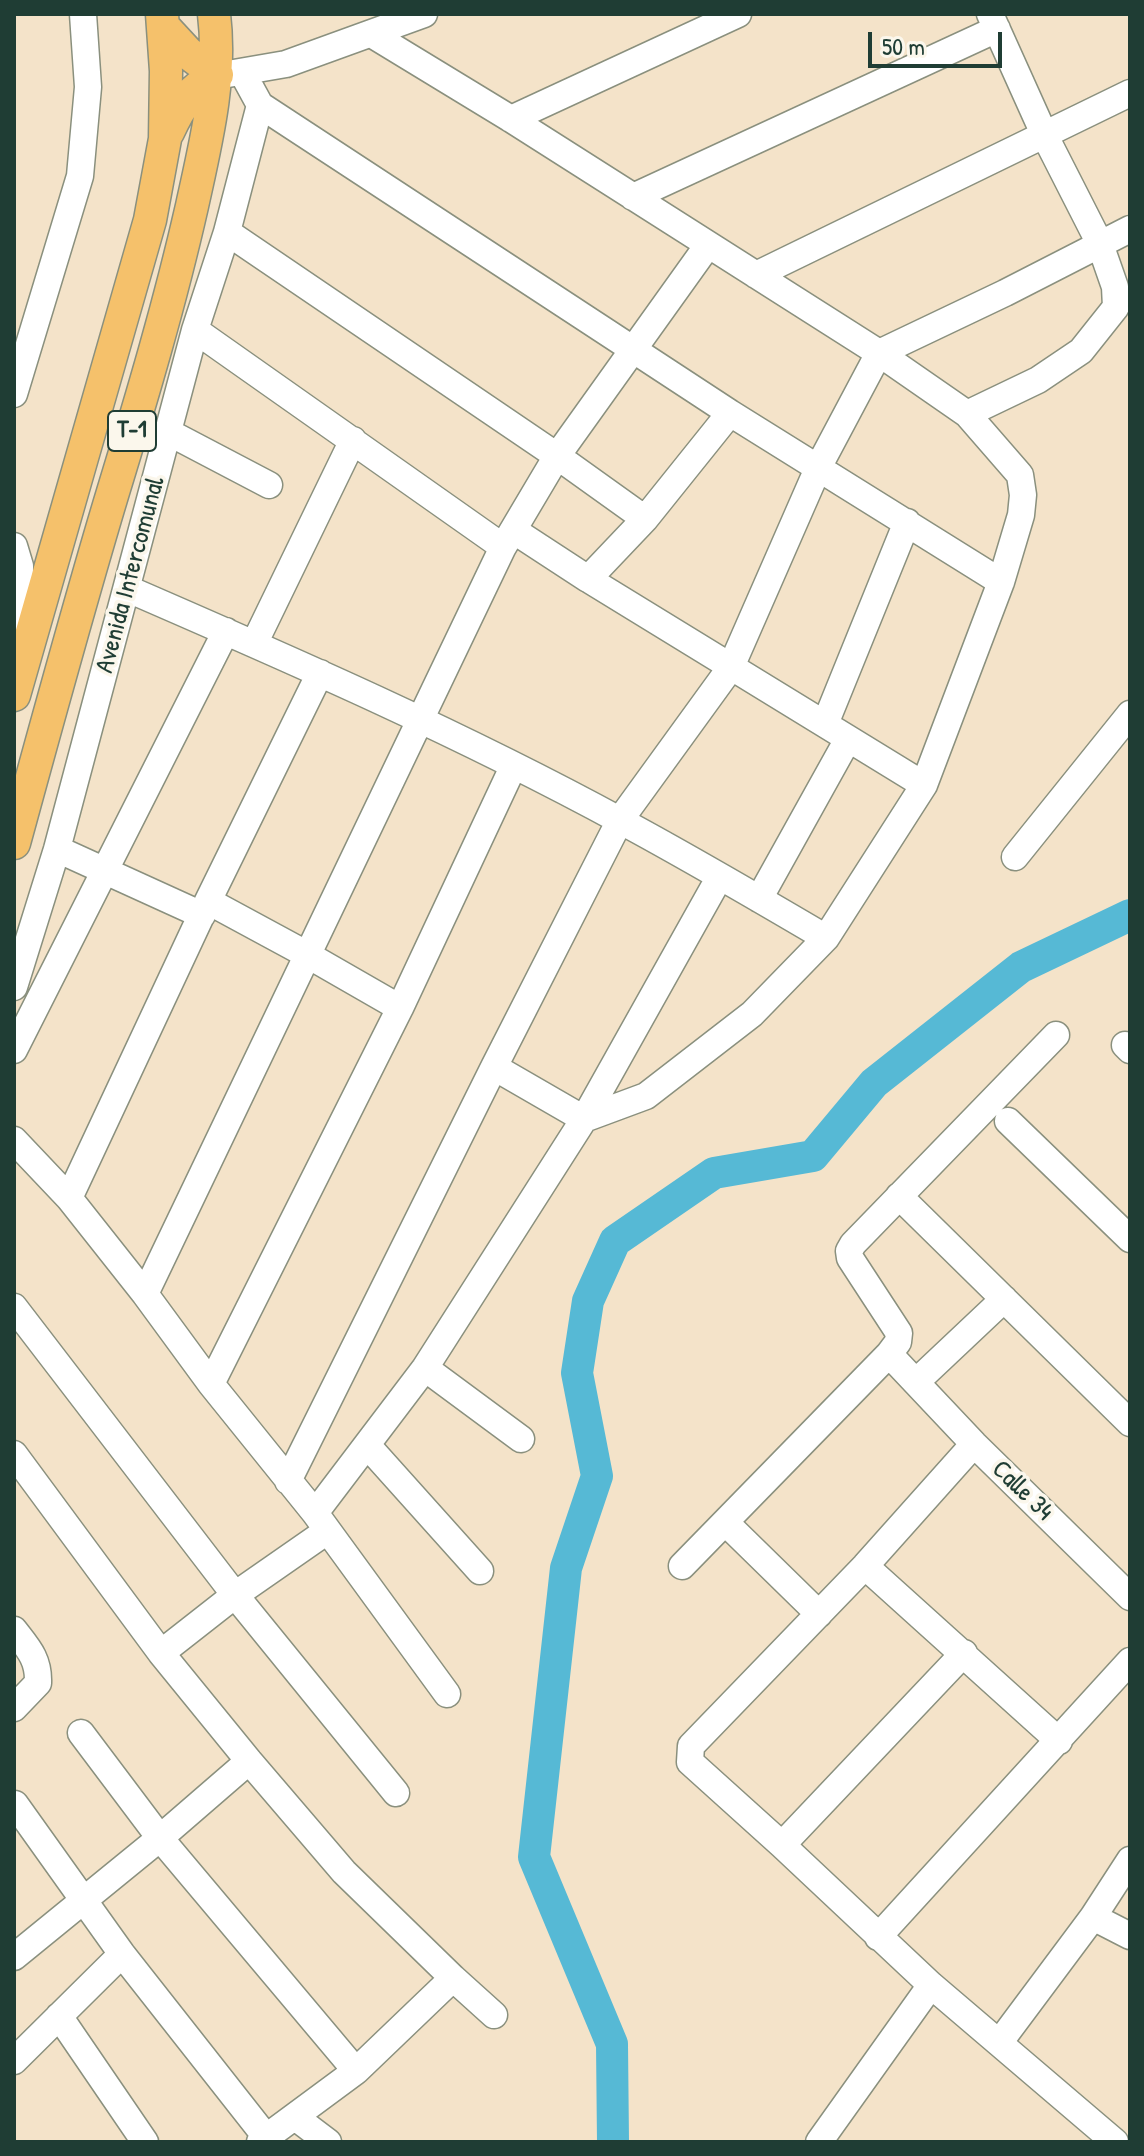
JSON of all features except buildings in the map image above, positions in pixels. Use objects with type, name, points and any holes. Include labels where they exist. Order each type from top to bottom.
[{"type":"main road","name":"Avenida Intercomunal","points":[[14,843],[88,576],[164,326],[207,139],[229,74],[214,14]]},
{"type":"main road","points":[[162,20],[188,53],[229,74]]},
{"type":"main road","name":"T-1","points":[[16,690],[150,220],[165,139],[162,20]]},
{"type":"main road","points":[[165,139],[185,99],[194,89],[229,74]]},
{"type":"street","points":[[14,394],[80,176],[88,87],[83,14]]},
{"type":"street","points":[[229,74],[286,64],[424,14]]},
{"type":"street","points":[[511,119],[738,14]]},
{"type":"street","points":[[633,197],[994,21],[1044,134],[1100,244],[1123,311],[1081,351],[1038,380],[967,414]]},
{"type":"street","points":[[373,35],[879,353],[967,414],[1020,475],[1023,495],[1021,515],[1001,582],[924,785],[826,938],[752,1014],[646,1096],[584,1119]]},
{"type":"street","name":"Avenida Intercomunal","points":[[14,987],[57,849],[195,330],[227,232],[260,105],[229,74]]},
{"type":"street","points":[[756,275],[1130,93]]},
{"type":"street","points":[[260,105],[730,413],[1001,582]]},
{"type":"street","points":[[288,1481],[620,820],[731,667],[819,466],[879,353],[1130,229]]},
{"type":"street","points":[[227,232],[645,519]]},
{"type":"street","points":[[145,1294],[508,538],[557,456],[708,245]]},
{"type":"street","points":[[195,330],[353,440],[508,538],[588,579],[924,785]]},
{"type":"street","points":[[588,579],[645,519],[730,413]]},
{"type":"street","points":[[168,432],[269,485]]},
{"type":"street","points":[[255,642],[353,440]]},
{"type":"street","points":[[825,724],[907,522]]},
{"type":"street","points":[[14,546],[20,566],[22,593],[16,690]]},
{"type":"street","points":[[128,589],[255,642],[620,820],[826,938]]},
{"type":"street","points":[[14,1050],[226,631]]},
{"type":"street","points":[[69,1198],[320,673]]},
{"type":"street","points":[[1015,857],[1130,714]]},
{"type":"street","points":[[759,899],[848,739]]},
{"type":"street","points":[[211,1384],[400,1008],[513,767]]},
{"type":"street","points":[[57,849],[205,908],[306,954],[400,1008]]},
{"type":"street","points":[[161,1653],[321,1522],[367,1445],[425,1368],[584,1119],[719,878]]},
{"type":"street","points":[[682,1566],[898,1342],[899,1333],[850,1258],[849,1251],[1056,1035]]},
{"type":"street","points":[[494,1067],[584,1119]]},
{"type":"street","points":[[1008,1121],[1130,1239]]},
{"type":"street","points":[[14,1140],[69,1198],[145,1294],[211,1384],[321,1522],[447,1694]]},
{"type":"street","points":[[899,1196],[1130,1423]]},
{"type":"street","points":[[916,1382],[1004,1299]]},
{"type":"street","points":[[14,1307],[235,1595],[396,1793]]},
{"type":"street","name":"Calle 34","points":[[889,1354],[974,1444],[1130,1597]]},
{"type":"street","points":[[425,1368],[521,1439]]},
{"type":"street","points":[[974,1444],[865,1566],[691,1746],[690,1762],[931,1985],[1115,2142]]},
{"type":"street","points":[[367,1445],[480,1571]]},
{"type":"street","points":[[14,1454],[161,1653],[249,1761],[344,1872],[494,2015]]},
{"type":"street","points":[[726,1523],[819,1614]]},
{"type":"street","points":[[865,1566],[1059,1741]]},
{"type":"street","points":[[14,1630],[35,1657],[39,1668],[38,1683],[14,1708]]},
{"type":"street","points":[[782,1845],[964,1653]]},
{"type":"street","points":[[878,1937],[1130,1661]]},
{"type":"street","points":[[81,1733],[160,1838],[356,2071]]},
{"type":"street","points":[[14,1957],[84,1902],[249,1761]]},
{"type":"street","points":[[15,1804],[122,1954],[263,2140],[356,2071],[453,1978]]},
{"type":"street","points":[[999,2043],[1093,1917],[1130,1860]]},
{"type":"street","points":[[1093,1917],[1130,1936]]},
{"type":"street","points":[[14,2061],[122,1954]]},
{"type":"street","points":[[819,2142],[931,1985]]},
{"type":"street","points":[[59,2016],[145,2142]]},
{"type":"street","points":[[295,2117],[328,2142]]},
{"type":"waterway","points":[[613,2142],[612,2044],[534,1857],[566,1568],[597,1476],[577,1373],[588,1301],[615,1241],[714,1173],[813,1156],[874,1083],[1021,967],[1130,915]]}]
